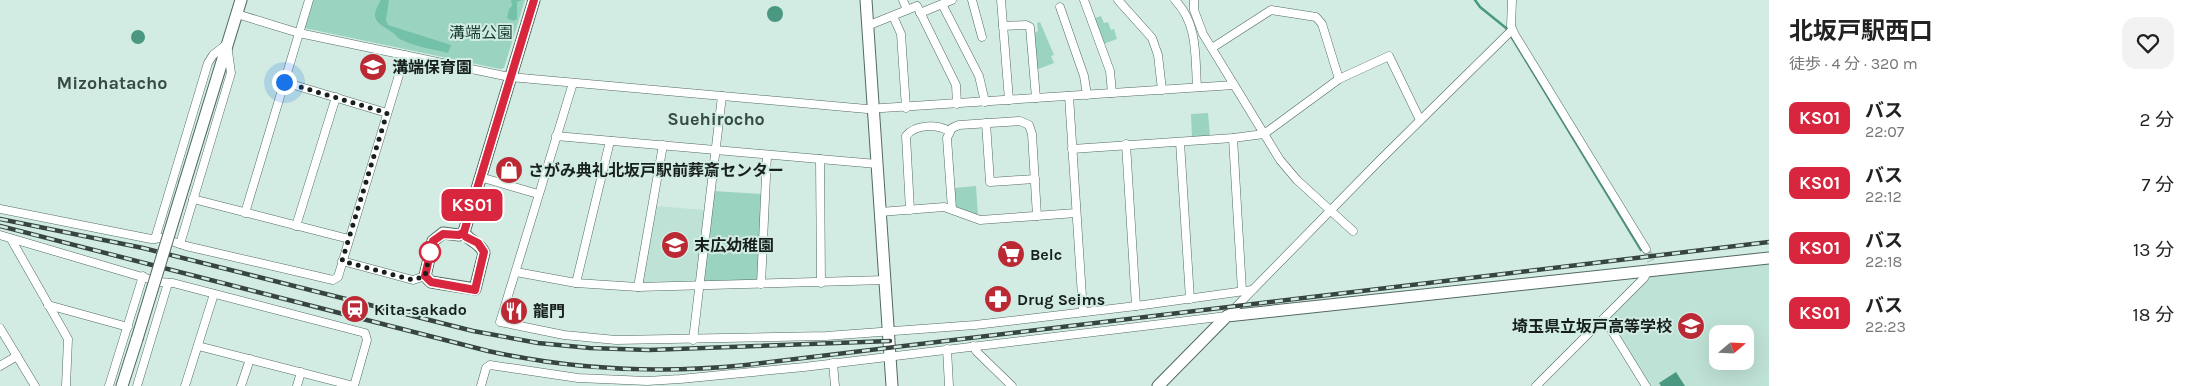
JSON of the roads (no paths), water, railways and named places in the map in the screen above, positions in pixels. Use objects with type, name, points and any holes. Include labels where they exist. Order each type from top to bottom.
[{"type":"street","points":[[122,386],[241,0]]},
{"type":"street","points":[[245,213],[309,0]]},
{"type":"street","points":[[425,276],[431,282],[475,290],[484,252],[478,243],[466,237],[464,232],[534,0]]},
{"type":"street","points":[[866,0],[892,386]]},
{"type":"street","points":[[903,0],[907,10]]},
{"type":"street","points":[[920,13],[943,6],[952,0]]},
{"type":"street","points":[[974,0],[982,37]]},
{"type":"street","points":[[1001,0],[1009,100]]},
{"type":"street","points":[[1084,0],[1110,71],[1112,93]]},
{"type":"street","points":[[1118,0],[1152,38],[1158,55],[1162,90]]},
{"type":"street","points":[[1175,0],[1183,9],[1193,29],[1197,87]]},
{"type":"street","points":[[1194,0],[1196,15],[1212,48],[1285,167],[1353,231]]},
{"type":"street","points":[[1512,0],[1512,30],[1646,249]]},
{"type":"street","points":[[868,26],[917,6],[956,85],[957,104]]},
{"type":"street","points":[[943,6],[979,76],[985,102]]},
{"type":"street","points":[[1060,7],[1084,76],[1087,95]]},
{"type":"street","points":[[1212,48],[1271,10],[1316,17],[1322,24],[1339,79]]},
{"type":"street","points":[[237,14],[299,33],[510,77],[873,109],[1234,85]]},
{"type":"street","points":[[893,16],[901,34],[906,108]]},
{"type":"street","points":[[1003,26],[1026,25],[1030,27],[1036,98]]},
{"type":"street","points":[[1158,386],[1330,210],[1512,30]]},
{"type":"street","points":[[180,244],[231,73],[227,44]]},
{"type":"street","points":[[155,240],[208,63],[213,55],[227,44]]},
{"type":"street","points":[[0,209],[155,240],[162,238],[180,244],[333,280],[338,277],[404,55]]},
{"type":"street","points":[[1072,149],[1233,138],[1264,134],[1339,79],[1389,56],[1420,120]]},
{"type":"street","points":[[284,82],[387,113]]},
{"type":"street","points":[[573,83],[500,322],[564,335],[616,340],[693,340],[889,332],[1136,306],[1252,290]]},
{"type":"street","points":[[693,340],[722,96]]},
{"type":"street","points":[[1069,96],[1083,312]]},
{"type":"street","points":[[296,226],[336,97]]},
{"type":"street","points":[[952,209],[947,138],[949,131],[959,125],[1020,121],[1029,125],[1032,134],[1038,216]]},
{"type":"street","points":[[986,123],[990,182],[1035,179]]},
{"type":"street","points":[[910,210],[906,136],[917,128],[938,127],[949,131]]},
{"type":"street","points":[[556,136],[877,164]]},
{"type":"street","points":[[1233,138],[1242,291]]},
{"type":"street","points":[[576,282],[610,141]]},
{"type":"street","points":[[1180,142],[1190,299]]},
{"type":"street","points":[[1126,144],[1136,306]]},
{"type":"street","points":[[638,287],[663,145]]},
{"type":"street","points":[[761,284],[767,154]]},
{"type":"street","points":[[820,159],[821,282]]},
{"type":"street","points":[[480,178],[538,194]]},
{"type":"street","points":[[193,199],[349,239]]},
{"type":"street","points":[[880,212],[944,207],[980,220],[1076,212]]},
{"type":"street","points":[[425,276],[432,246],[438,236],[443,234],[459,235],[464,232]]},
{"type":"street","points":[[0,235],[168,284],[365,333],[367,340],[354,386],[198,346]]},
{"type":"street","points":[[11,238],[68,338],[66,386]]},
{"type":"street","points":[[481,386],[486,368],[490,365],[578,378],[647,383],[1652,266],[1769,258]]},
{"type":"street","points":[[342,261],[413,280],[425,276]]},
{"type":"street","points":[[1536,386],[1644,278],[1652,266]]},
{"type":"street","points":[[516,272],[576,282],[638,287],[885,280]]},
{"type":"street","points":[[109,386],[143,276]]},
{"type":"street","points":[[137,386],[168,284]]},
{"type":"street","points":[[185,386],[214,294]]},
{"type":"street","points":[[48,305],[128,327]]},
{"type":"street","points":[[1604,318],[1646,386]]},
{"type":"street","points":[[0,328],[3,341],[17,356],[35,386]]},
{"type":"street","points":[[973,346],[1005,383],[1012,386]]},
{"type":"street","points":[[947,348],[949,386]]},
{"type":"street","points":[[0,366],[17,356]]},
{"type":"street","points":[[241,386],[250,359]]},
{"type":"street","points":[[833,362],[835,386]]},
{"type":"street","points":[[297,386],[301,372]]},
{"type":"waterway","points":[[1475,0],[1480,7],[1506,28],[1641,250]]},
{"type":"tunnel","points":[[1646,249],[1651,261]]},
{"type":"railway","points":[[0,219],[143,248],[473,331],[538,343],[590,348],[649,350],[890,341]]},
{"type":"railway","points":[[0,226],[488,351],[584,366],[648,370],[746,365],[1769,242]]},
{"type":"place","name":"溝端保育園","points":[[373,67]]},
{"type":"place","name":"さがみ典礼北坂戸駅前葬斎センター","points":[[509,170]]},
{"type":"place","name":"末広幼稚園","points":[[675,245]]},
{"type":"place","name":"Belc","points":[[1011,254]]},
{"type":"place","name":"Drug Seims","points":[[998,299]]},
{"type":"place","name":"Kita-sakado","points":[[355,309]]},
{"type":"place","name":"龍門","points":[[514,311]]},
{"type":"place","name":"埼玉県立坂戸高等学校","points":[[1691,326]]},
{"type":"district","name":"Mizohatacho","points":[[112,83]]},
{"type":"district","name":"Suehirocho","points":[[716,119]]},
{"type":"park label","name":"溝端公園","points":[[481,32]]}]
